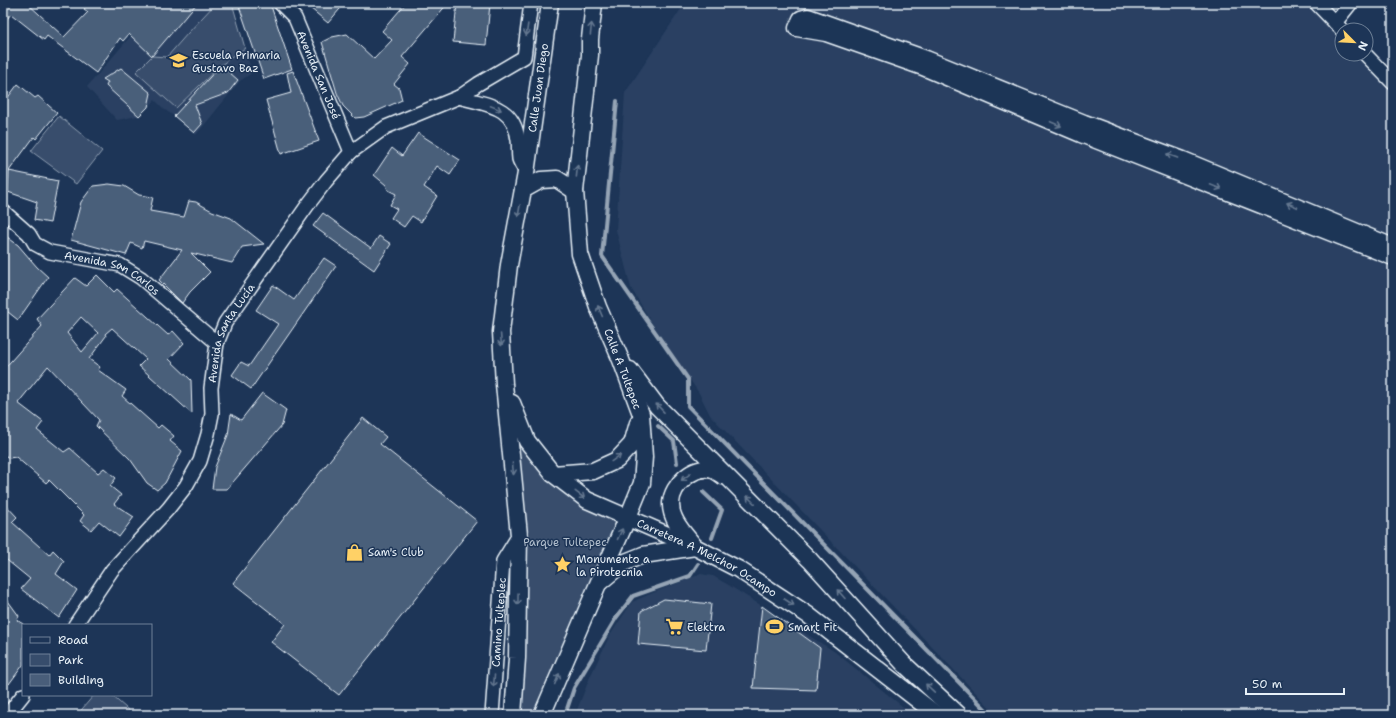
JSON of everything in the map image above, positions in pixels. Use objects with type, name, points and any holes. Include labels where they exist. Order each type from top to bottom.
[{"type":"main road","name":"Calle Juan Diego","points":[[526,173],[550,3]]},
{"type":"main road","name":"Calle A Tultepec","points":[[542,715],[642,483],[644,457],[641,414],[622,360],[598,307],[580,254],[575,191],[590,55],[594,3]]},
{"type":"main road","points":[[1393,247],[1183,160],[1084,123],[926,59],[808,17],[801,19],[797,28],[826,33],[923,67],[1081,134],[1393,257]]},
{"type":"main road","points":[[513,715],[517,658],[519,535],[504,384],[501,332],[509,265],[526,173]]},
{"type":"main road","points":[[523,190],[541,180],[557,179],[575,191]]},
{"type":"main road","points":[[622,360],[657,406],[810,560],[904,664],[959,715]]},
{"type":"main road","name":"Carretera A Melchor Ocampo","points":[[504,384],[527,441],[553,474],[587,500],[628,517],[738,569],[808,614],[937,715]]},
{"type":"main road","points":[[553,474],[593,471],[617,460],[632,444],[641,414]]},
{"type":"main road","points":[[695,548],[674,520],[671,503],[678,484],[698,469],[713,470],[733,482]]},
{"type":"main road","points":[[598,584],[623,564],[643,555],[695,548]]},
{"type":"street","name":"Avenida San José","points":[[280,3],[295,18],[351,152]]},
{"type":"street","name":"Avenida Santa Lucía","points":[[76,624],[112,570],[168,509],[186,486],[200,461],[212,414],[211,388],[217,343],[225,323],[307,206],[351,152],[386,127],[459,97],[524,57],[531,3]]},
{"type":"street","points":[[1316,3],[1334,22]]},
{"type":"street","points":[[1340,22],[1351,3]]},
{"type":"street","points":[[1374,61],[1391,75]]},
{"type":"street","points":[[459,97],[499,108],[508,115],[515,124],[520,159],[526,173]]},
{"type":"street","name":"Avenida San Carlos","points":[[3,210],[29,234],[35,244],[50,252],[120,265],[141,278],[217,343]]},
{"type":"street","name":"Camino Tulteplec","points":[[492,715],[503,561],[519,535]]},
{"type":"street","points":[[7,715],[22,696]]},
{"type":"shaded area","name":"Escuela Primaria Gustavo Baz","points":[[159,3],[232,3],[252,73],[240,81],[196,135],[155,100],[142,115],[117,120],[87,87]]},
{"type":"shaded area","points":[[685,3],[1312,3],[1334,26],[1334,62],[1369,62],[1393,87],[1393,715],[997,715],[710,415],[699,393],[655,328],[631,288],[616,230],[625,93]]},
{"type":"shaded area","points":[[701,574],[713,576],[835,652],[913,715],[575,715],[590,677],[609,637],[632,602]]},
{"type":"green space","points":[[216,3],[232,3],[245,48],[221,65],[176,108],[136,72],[152,56],[167,57]]},
{"type":"green space","points":[[59,116],[102,151],[76,184],[31,151]]},
{"type":"green space","name":"Parque Tultepec","points":[[505,386],[549,471],[627,518],[542,715],[513,715],[520,505]]},
{"type":"green space","points":[[93,696],[112,696],[134,715],[77,715]]},
{"type":"building","points":[[3,3],[27,3],[64,37],[88,12],[84,9],[89,3],[197,3],[152,56],[129,34],[123,41],[120,38],[96,73],[47,36],[44,40],[11,14],[3,24]]},
{"type":"building","points":[[238,3],[270,3],[292,69],[264,79]]},
{"type":"building","points":[[304,3],[345,3],[328,23]]},
{"type":"building","points":[[406,3],[448,3],[402,57],[410,64],[394,84],[399,88],[402,100],[364,117],[355,118],[343,106],[337,93],[322,42],[332,37],[347,34],[374,59],[392,40],[382,31]]},
{"type":"building","points":[[457,3],[490,4],[486,45],[453,42]]},
{"type":"building","points":[[221,65],[238,80],[228,93],[195,105],[202,124],[194,133],[174,116]]},
{"type":"building","points":[[121,68],[151,93],[148,107],[139,116],[106,86],[108,82],[103,79]]},
{"type":"building","points":[[293,71],[319,141],[281,154],[266,100],[291,93],[287,73]]},
{"type":"building","points":[[18,84],[35,98],[38,96],[57,113],[36,139],[34,137],[3,179],[3,104]]},
{"type":"building","points":[[418,133],[460,160],[450,175],[437,166],[424,187],[437,196],[421,222],[412,216],[404,227],[391,218],[397,209],[390,205],[396,194],[388,190],[386,185],[374,175],[392,148],[402,156]]},
{"type":"building","points":[[9,171],[58,181],[50,223],[34,220],[37,202],[8,192]]},
{"type":"building","points":[[109,184],[124,186],[139,195],[153,197],[150,211],[184,217],[189,201],[196,202],[212,211],[231,218],[264,244],[242,247],[232,263],[191,253],[210,272],[190,292],[182,303],[159,280],[182,250],[144,241],[142,248],[131,243],[126,255],[71,240],[81,202],[93,186]]},
{"type":"building","points":[[323,213],[371,248],[379,236],[391,244],[374,270],[313,226]]},
{"type":"building","points":[[3,234],[18,245],[48,277],[18,320],[3,308]]},
{"type":"building","points":[[324,258],[336,266],[251,389],[232,375],[241,362],[249,366],[278,324],[256,310],[273,285],[294,300]]},
{"type":"building","points":[[97,275],[114,292],[117,289],[168,335],[173,331],[184,343],[169,359],[191,380],[192,414],[139,366],[146,359],[112,328],[105,334],[106,336],[89,359],[100,367],[98,370],[126,390],[122,396],[158,428],[161,425],[174,436],[170,441],[182,451],[165,483],[157,490],[147,483],[130,459],[96,426],[99,420],[48,366],[18,403],[43,422],[37,430],[64,452],[70,448],[98,473],[104,468],[116,478],[110,486],[121,495],[114,504],[134,517],[119,537],[99,521],[91,530],[80,521],[84,515],[49,480],[46,483],[16,457],[9,458],[3,454],[3,370],[42,326],[37,319],[75,278],[86,286]],"holes":[[[81,317],[98,333],[82,352],[67,333]]]},
{"type":"building","points":[[262,393],[286,410],[282,425],[227,489],[212,489],[215,467],[228,435],[231,414],[241,420]]},
{"type":"building","name":"Sam's Club","points":[[363,418],[386,437],[380,444],[477,521],[339,695],[271,642],[285,624],[233,583]]},
{"type":"building","points":[[3,502],[17,517],[12,522],[49,555],[53,550],[64,561],[56,574],[77,590],[59,618],[21,589],[30,579],[3,557]]},
{"type":"building","points":[[3,594],[19,616],[17,620],[23,624],[22,666],[9,684],[3,679]]},
{"type":"building","name":"Elektra","points":[[664,599],[711,604],[706,650],[638,644],[641,611]]},
{"type":"building","name":"Smart Fit","points":[[762,606],[820,648],[816,690],[753,688]]},
{"type":"waterway","points":[[617,101],[602,256],[688,379],[688,406],[991,715]]},
{"type":"waterway","points":[[658,426],[674,441],[677,463]]},
{"type":"waterway","points":[[703,492],[722,510],[712,538]]},
{"type":"waterway","points":[[565,715],[574,688],[616,618],[633,596],[690,576],[698,564]]},
{"type":"place","name":"Escuela Primaria Gustavo Baz","points":[[179,61]]},
{"type":"place","name":"Sam's Club","points":[[355,552]]},
{"type":"place","name":"Monumento a la Pirotecnia","points":[[563,565]]},
{"type":"place","name":"Elektra","points":[[674,627]]},
{"type":"place","name":"Smart Fit","points":[[775,627]]}]
